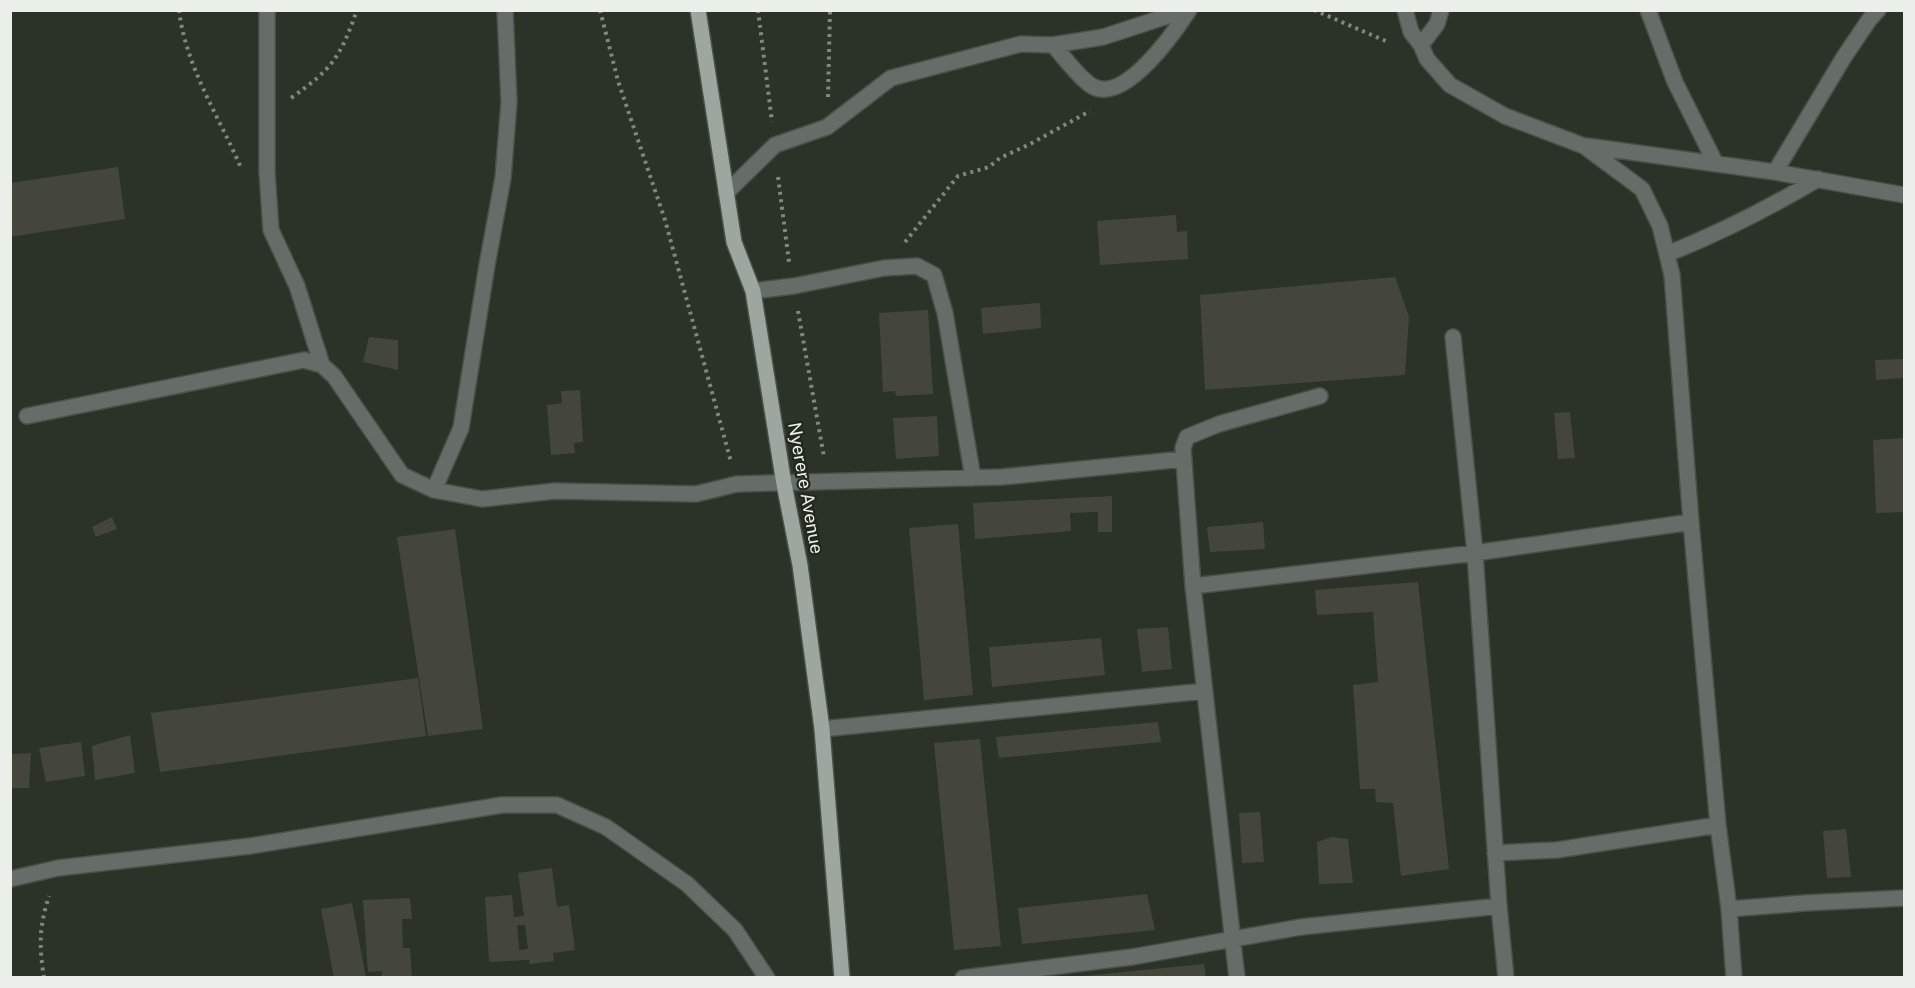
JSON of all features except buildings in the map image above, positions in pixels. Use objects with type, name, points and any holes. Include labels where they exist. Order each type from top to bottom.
[{"type":"main road","name":"Nyerere Avenue","points":[[698,10],[734,242],[753,291],[784,484],[800,566],[822,729],[842,978]]},
{"type":"lane","points":[[267,10],[267,172],[271,231],[297,286],[322,365]]},
{"type":"lane","points":[[434,490],[461,428],[503,178],[508,102],[505,10]]},
{"type":"lane","points":[[726,194],[775,145],[827,127],[891,78],[1021,44],[1053,45],[1103,37],[1187,10]]},
{"type":"lane","points":[[1053,45],[1077,73],[1093,87],[1117,86],[1131,78],[1162,47],[1187,10]]},
{"type":"lane","points":[[1405,10],[1411,32],[1450,85],[1505,116],[1584,146],[1775,172],[1905,195]]},
{"type":"lane","points":[[1424,52],[1441,10]]},
{"type":"lane","points":[[1648,10],[1675,82],[1716,164]]},
{"type":"lane","points":[[1775,172],[1844,57],[1878,10]]},
{"type":"lane","points":[[1584,146],[1642,189],[1660,226],[1672,275],[1691,522],[1734,978]]},
{"type":"lane","points":[[1667,254],[1747,219],[1818,179]]},
{"type":"lane","points":[[753,291],[794,286],[884,268],[917,266],[934,275],[945,313],[973,478]]},
{"type":"lane","points":[[1453,337],[1475,553],[1506,978]]},
{"type":"lane","points":[[27,416],[304,360],[322,365],[334,376],[402,475],[434,490],[482,499],[555,491],[696,494],[737,484],[1002,477],[1184,459]]},
{"type":"lane","points":[[1237,978],[1193,586],[1183,448],[1187,437],[1219,424],[1320,396]]},
{"type":"lane","points":[[1193,586],[1475,553],[1691,522]]},
{"type":"lane","points":[[822,729],[1205,691]]},
{"type":"lane","points":[[10,879],[58,868],[250,846],[502,805],[557,805],[606,827],[687,884],[735,930],[767,978]]},
{"type":"lane","points":[[1496,853],[1557,850],[1718,825]]},
{"type":"lane","points":[[1729,909],[1905,898]]},
{"type":"lane","points":[[963,978],[1132,957],[1233,938],[1357,920],[1499,906]]},
{"type":"path","points":[[179,10],[181,27],[202,88],[226,133],[243,174]]},
{"type":"path","points":[[268,113],[318,78],[336,59],[357,10]]},
{"type":"path","points":[[600,10],[618,81],[665,220],[737,484]]},
{"type":"path","points":[[758,10],[784,229],[828,482]]},
{"type":"path","points":[[827,127],[830,10]]},
{"type":"path","points":[[1314,10],[1424,52]]},
{"type":"path","points":[[884,268],[958,176],[989,167],[1000,158],[1070,124],[1096,107],[1117,86]]},
{"type":"path","points":[[44,978],[40,954],[40,922],[58,868]]}]
